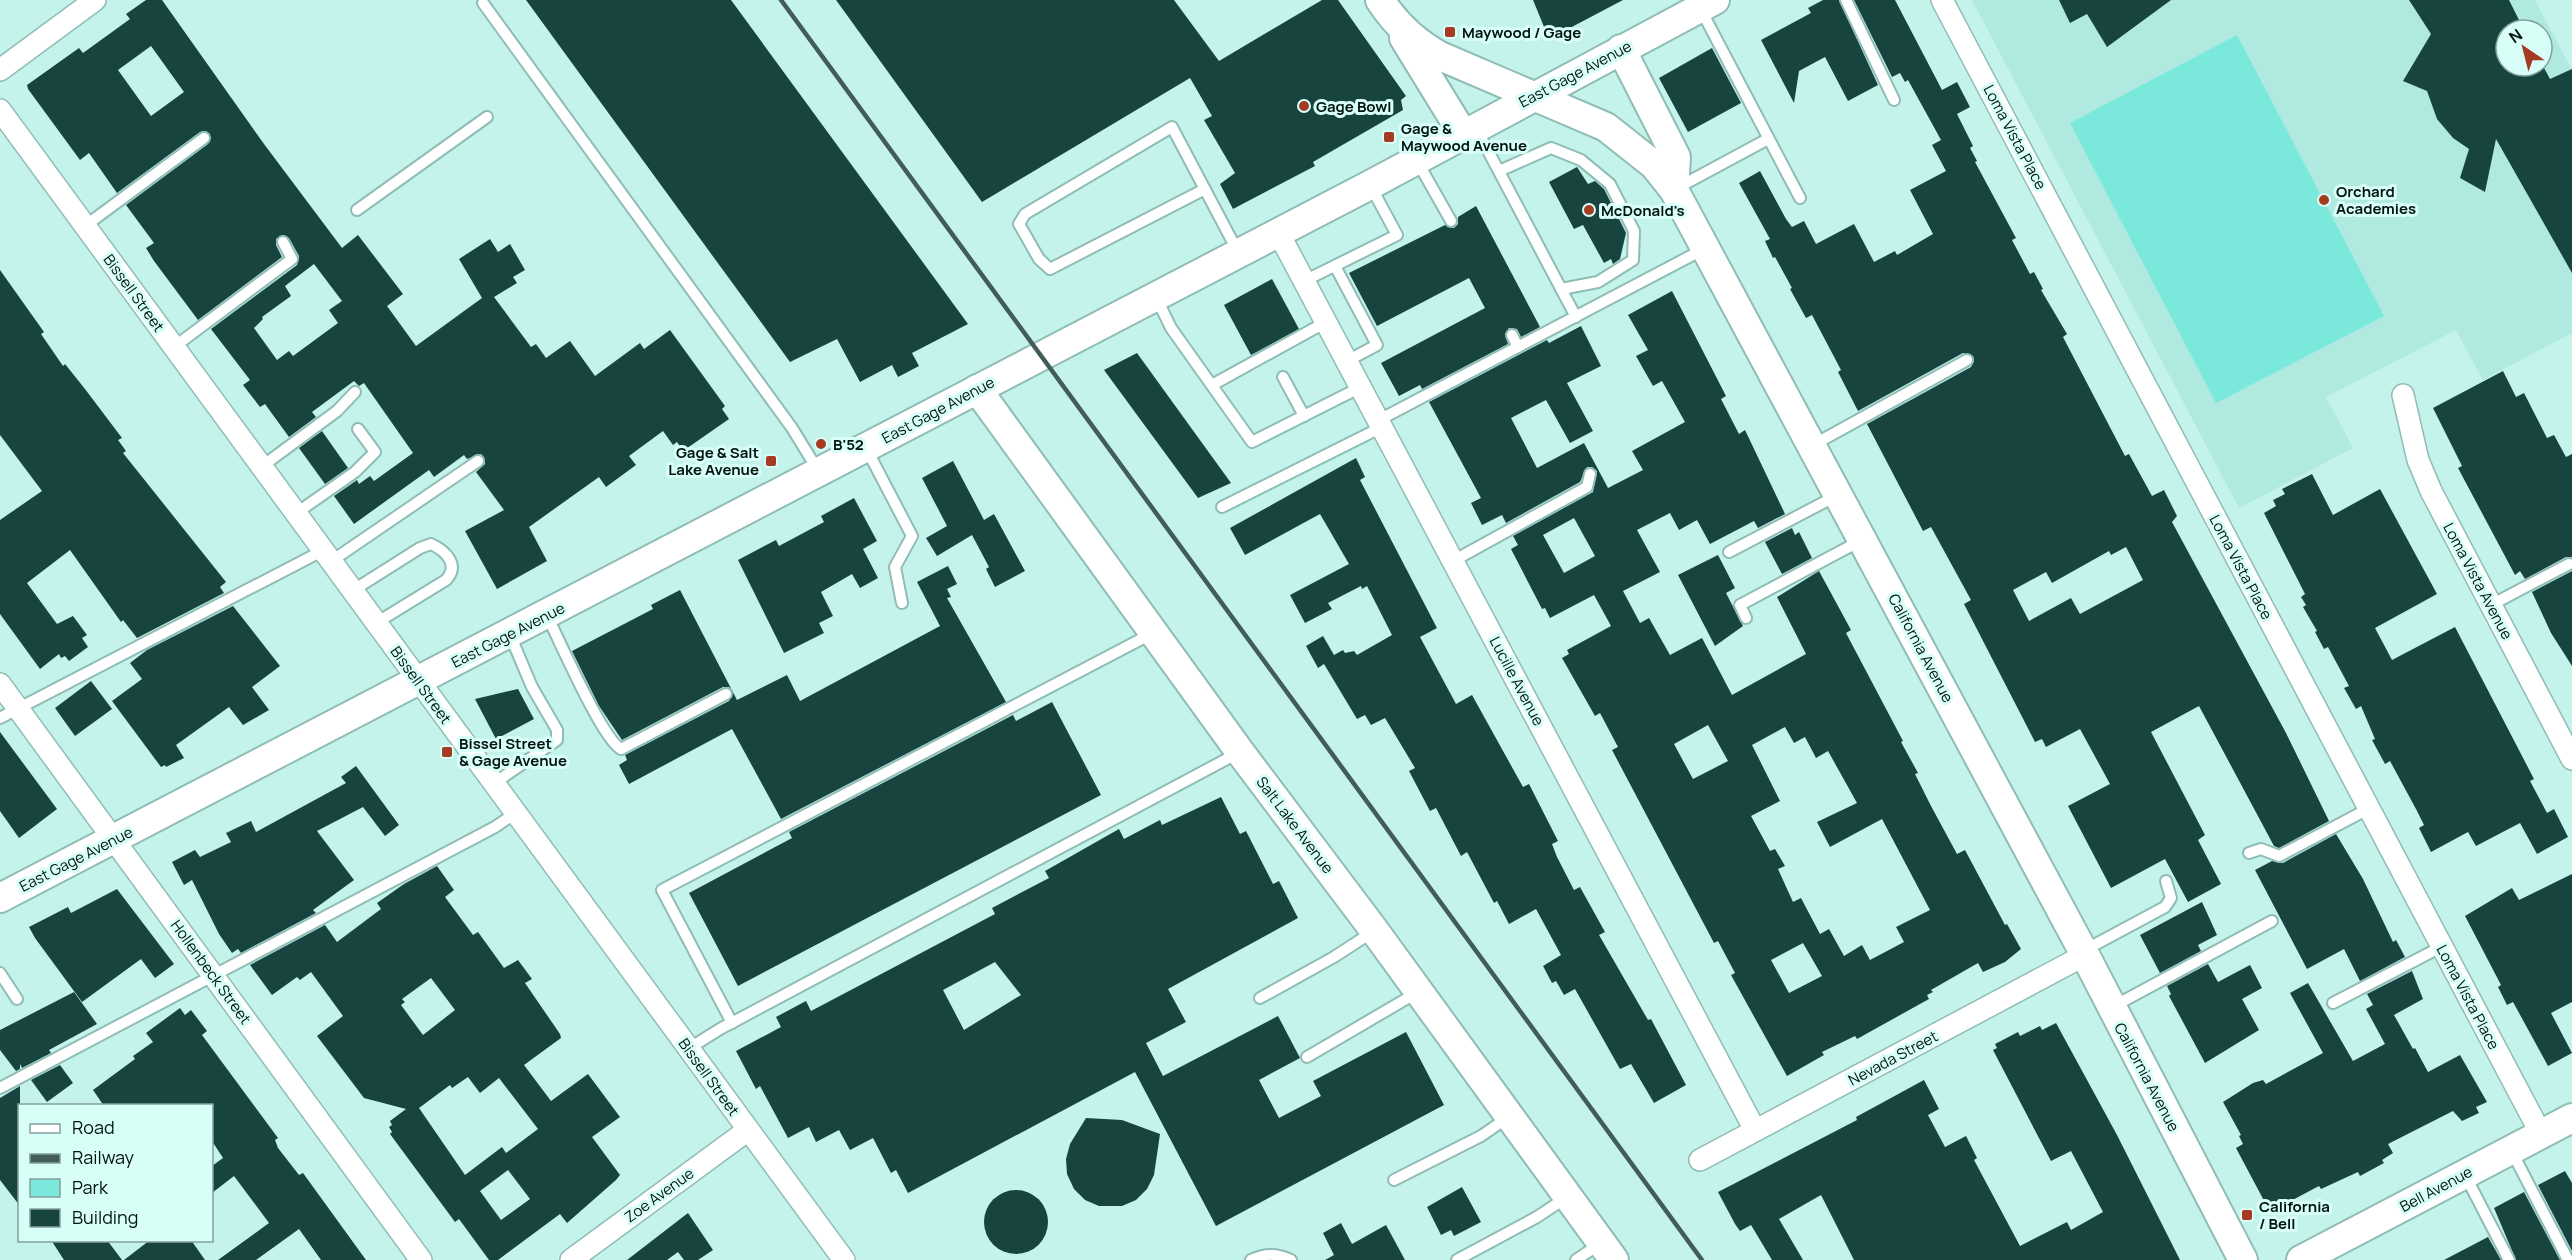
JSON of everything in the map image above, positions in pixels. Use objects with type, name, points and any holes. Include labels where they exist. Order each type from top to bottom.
[{"type":"street","points":[[0,70],[95,0]]},
{"type":"street","name":"Loma Vista Place","points":[[1942,0],[2541,1134]]},
{"type":"street","points":[[1384,6],[1469,131]]},
{"type":"street","name":"California Avenue","points":[[1384,6],[1423,46],[1440,56],[1606,126],[1654,165],[1674,190],[1707,247],[2084,953],[2243,1260]]},
{"type":"street","name":"East Gage Avenue","points":[[0,898],[510,635],[1155,295],[1417,160],[1621,49],[1692,6]]},
{"type":"street","points":[[1621,49],[1676,157],[1674,190]]},
{"type":"street","name":"Bissell Street","points":[[0,110],[514,814],[844,1260]]},
{"type":"street","name":"Lucille Avenue","points":[[1278,232],[1755,1130]]},
{"type":"street","name":"Salt Lake Avenue","points":[[977,389],[1240,752],[1374,930],[1607,1251]]},
{"type":"street","name":"Loma Vista Avenue","points":[[2403,395],[2418,460],[2430,491],[2572,759]]},
{"type":"street","name":"Hollenbeck Street","points":[[0,684],[9,713],[115,839],[421,1260]]},
{"type":"street","name":"Nevada Street","points":[[1700,1160],[2084,953]]},
{"type":"street","name":"Bell Avenue","points":[[2301,1260],[2572,1118]]},
{"type":"street","name":"Zoe Avenue","points":[[571,1260],[748,1130]]},
{"type":"lane","points":[[1846,0],[1894,100]]},
{"type":"lane","points":[[483,3],[785,419],[819,472]]},
{"type":"lane","points":[[1692,6],[1800,198]]},
{"type":"lane","points":[[357,210],[487,117]]},
{"type":"lane","points":[[1205,189],[1050,269],[1039,260],[1019,224],[1024,214],[1172,127],[1205,189],[1238,252]]},
{"type":"lane","points":[[1469,131],[1499,171],[1576,317]]},
{"type":"lane","points":[[85,226],[204,138]]},
{"type":"lane","points":[[1674,190],[1768,139]]},
{"type":"lane","points":[[1499,171],[1551,148],[1581,160],[1610,184],[1634,231],[1633,260],[1598,282],[1561,289]]},
{"type":"lane","points":[[1417,160],[1451,221]]},
{"type":"lane","points":[[1304,281],[1396,235],[1370,184]]},
{"type":"lane","points":[[174,347],[292,259],[283,242]]},
{"type":"lane","points":[[1222,507],[1707,247]]},
{"type":"lane","points":[[1335,266],[1377,345],[1347,361]]},
{"type":"lane","points":[[1155,295],[1171,328],[1252,442],[1361,387]]},
{"type":"lane","points":[[1212,386],[1326,322]]},
{"type":"lane","points":[[1512,335],[1518,347]]},
{"type":"lane","points":[[1813,445],[1967,360]]},
{"type":"lane","points":[[1284,377],[1304,416]]},
{"type":"lane","points":[[261,467],[337,411],[355,392]]},
{"type":"lane","points":[[295,514],[355,472],[375,452],[358,429]]},
{"type":"lane","points":[[866,448],[912,536],[895,567],[902,603]]},
{"type":"lane","points":[[9,713],[326,557],[478,461]]},
{"type":"lane","points":[[1453,561],[1587,487],[1590,474]]},
{"type":"lane","points":[[1729,552],[1839,494]]},
{"type":"lane","points":[[1746,618],[1740,605],[1863,540]]},
{"type":"lane","points":[[352,591],[420,548],[431,544],[444,550],[453,567],[453,573],[446,580],[376,623]]},
{"type":"lane","points":[[2492,605],[2569,564]]},
{"type":"lane","points":[[546,615],[614,746],[621,749],[726,694]]},
{"type":"lane","points":[[732,1023],[662,890],[1154,633]]},
{"type":"lane","points":[[493,784],[557,740],[557,730],[532,687],[510,635]]},
{"type":"lane","points":[[688,1049],[732,1023],[1240,752]]},
{"type":"lane","points":[[2249,853],[2261,849],[2279,856],[2368,808]]},
{"type":"lane","points":[[0,1089],[495,827],[514,814]]},
{"type":"lane","points":[[2084,953],[2165,907],[2171,898],[2166,881]]},
{"type":"lane","points":[[2111,1007],[2272,921]]},
{"type":"lane","points":[[1260,998],[1334,957],[1374,930]]},
{"type":"lane","points":[[2333,1003],[2441,947]]},
{"type":"lane","points":[[0,973],[16,999]]},
{"type":"lane","points":[[1307,1057],[1419,992]]},
{"type":"lane","points":[[1394,1180],[1481,1136],[1510,1116]]},
{"type":"lane","points":[[2511,1150],[2568,1260]]},
{"type":"lane","points":[[2464,1174],[2510,1260]]},
{"type":"lane","points":[[1457,1260],[1523,1226],[1567,1197]]},
{"type":"lane","points":[[1576,1260],[1607,1251]]},
{"type":"lane","points":[[1251,1260],[1261,1255],[1279,1254],[1291,1260]]},
{"type":"shaded area","name":"Orchard Academies","points":[[1972,0],[2535,0],[2545,18],[2494,18],[2494,78],[2554,78],[2554,36],[2572,70],[2572,333],[2483,380],[2456,330],[2326,397],[2353,448],[2239,508]]},
{"type":"green space","points":[[2237,35],[2384,316],[2216,403],[2070,123]]},
{"type":"building","points":[[146,0],[162,0],[264,144],[342,248],[358,235],[403,294],[387,306],[416,346],[482,298],[459,259],[490,239],[498,252],[510,244],[525,270],[513,277],[517,283],[494,297],[531,347],[536,344],[546,358],[570,341],[595,376],[640,343],[644,349],[670,330],[725,406],[722,409],[729,419],[683,451],[677,442],[673,445],[663,431],[629,456],[636,465],[606,487],[599,477],[529,527],[547,561],[497,589],[465,531],[504,510],[476,472],[485,464],[481,454],[467,459],[464,455],[434,477],[429,470],[354,524],[334,496],[357,480],[359,484],[370,476],[374,481],[413,453],[364,383],[359,386],[354,381],[312,412],[316,417],[289,437],[265,404],[260,407],[243,385],[250,380],[211,329],[297,265],[299,256],[289,238],[283,235],[276,239],[276,245],[282,257],[198,320],[154,261],[146,248],[154,243],[126,205],[208,144],[210,134],[206,131],[200,132],[117,193],[89,153],[80,160],[28,89],[27,85],[79,48],[83,53],[130,19],[126,14]],"holes":[[[151,46],[184,92],[151,116],[118,70]],[[314,264],[342,301],[329,310],[338,323],[293,356],[289,351],[277,360],[254,328],[263,319],[262,317],[291,296],[285,286]]]},
{"type":"building","points":[[526,0],[731,0],[968,324],[912,353],[919,366],[898,377],[892,365],[860,382],[837,339],[790,362]]},
{"type":"building","points":[[836,0],[1174,0],[1219,61],[1322,0],[1338,0],[1406,96],[1401,100],[1403,110],[1313,162],[1315,166],[1233,209],[1220,184],[1235,173],[1204,120],[1212,116],[1190,78],[982,202]]},
{"type":"building","points":[[1533,0],[1623,0],[1549,39]]},
{"type":"building","points":[[1823,0],[1839,0],[1878,85],[1848,101],[1825,57],[1799,71],[1794,103],[1761,40],[1811,13],[1808,8]]},
{"type":"building","points":[[1854,0],[1895,0],[1942,90],[1957,82],[1970,107],[1957,114],[1973,146],[1970,148],[1977,161],[1975,162],[2016,238],[2012,240],[2030,274],[2034,272],[2043,289],[2041,290],[2067,334],[2063,337],[2125,456],[2129,454],[2152,496],[2164,490],[2177,516],[2172,522],[2286,733],[2329,821],[2279,848],[2274,846],[2199,706],[2151,732],[2205,835],[2198,840],[2221,884],[2188,902],[2165,859],[2111,888],[2068,806],[2110,784],[2080,729],[2046,747],[2042,739],[2035,742],[1964,604],[1971,600],[1931,527],[1923,531],[1867,424],[1971,367],[1974,361],[1973,356],[1963,353],[1858,411],[1838,372],[1841,370],[1812,315],[1806,318],[1775,257],[1773,258],[1765,241],[1770,239],[1739,183],[1760,171],[1792,227],[1804,221],[1816,244],[1854,224],[1874,262],[1895,251],[1897,255],[1933,234],[1910,190],[1946,171],[1932,145],[1941,140],[1908,80],[1905,82],[1900,73],[1892,77]],"holes":[[[2126,547],[2143,580],[2080,614],[2071,598],[2029,621],[2013,590],[2046,572],[2052,583],[2109,551],[2111,555]]]},
{"type":"building","points":[[2059,0],[2171,0],[2107,47],[2087,14],[2070,23]]},
{"type":"building","points":[[2409,0],[2509,0],[2518,18],[2494,18],[2494,78],[2550,79],[2572,69],[2572,273],[2496,139],[2485,192],[2460,178],[2469,149],[2453,138],[2437,119],[2427,91],[2403,81],[2431,34]]},
{"type":"building","points":[[1712,48],[1741,103],[1688,132],[1659,78]]},
{"type":"building","name":"McDonald's","points":[[1577,167],[1588,184],[1595,181],[1604,189],[1626,233],[1620,259],[1613,264],[1611,259],[1604,263],[1583,225],[1574,229],[1549,182]]},
{"type":"building","points":[[1476,206],[1540,327],[1521,337],[1517,329],[1509,328],[1505,334],[1508,344],[1422,389],[1420,385],[1399,396],[1381,363],[1485,308],[1469,278],[1377,326],[1349,273],[1445,225],[1454,228],[1458,224],[1458,217]]},
{"type":"building","points":[[0,270],[44,332],[41,334],[63,366],[65,364],[122,438],[118,440],[126,451],[123,453],[226,582],[220,587],[224,593],[137,638],[123,620],[121,622],[70,550],[27,583],[57,624],[73,616],[87,635],[82,638],[88,647],[69,661],[65,656],[61,658],[59,654],[40,669],[0,614],[0,520],[42,491],[0,435]]},
{"type":"building","points":[[1272,279],[1299,329],[1251,355],[1224,305]]},
{"type":"building","points":[[1672,291],[1726,396],[1721,399],[1739,434],[1745,430],[1785,514],[1758,528],[1754,521],[1710,544],[1697,520],[1679,530],[1670,513],[1637,530],[1660,572],[1623,591],[1640,623],[1649,618],[1670,655],[1702,638],[1732,695],[1806,654],[1777,597],[1819,571],[1851,630],[1846,633],[1903,741],[1901,742],[1918,773],[1915,774],[1931,806],[1957,854],[1965,850],[2005,925],[2007,924],[2021,949],[2005,962],[1983,972],[1978,963],[1931,990],[1933,992],[1927,995],[1929,999],[1857,1039],[1855,1036],[1822,1052],[1824,1055],[1787,1076],[1731,975],[1735,973],[1718,941],[1714,943],[1612,750],[1618,747],[1600,713],[1595,716],[1562,658],[1569,654],[1567,650],[1611,626],[1594,595],[1550,618],[1545,608],[1542,609],[1511,549],[1518,545],[1513,536],[1593,492],[1597,471],[1592,467],[1587,467],[1580,482],[1506,523],[1502,515],[1482,525],[1471,503],[1481,498],[1429,402],[1547,340],[1549,343],[1581,326],[1601,366],[1567,383],[1593,431],[1570,443],[1546,400],[1511,418],[1537,468],[1584,443],[1608,488],[1643,470],[1632,451],[1685,422],[1662,381],[1653,386],[1636,356],[1648,350],[1628,315]],"holes":[[[1574,518],[1595,556],[1564,573],[1543,535]],[[1708,725],[1728,761],[1693,779],[1674,744]],[[1785,727],[1794,743],[1805,737],[1816,758],[1828,751],[1857,803],[1817,822],[1830,847],[1882,819],[1930,910],[1896,927],[1904,942],[1870,960],[1862,945],[1844,956],[1829,929],[1820,934],[1801,898],[1793,902],[1778,869],[1785,866],[1775,849],[1770,851],[1751,816],[1780,801],[1752,745]],[[1803,943],[1822,976],[1789,993],[1771,960]]]},
{"type":"building","points":[[1137,353],[1231,483],[1198,498],[1104,370]]},
{"type":"building","points":[[2503,371],[2516,397],[2524,393],[2547,438],[2554,435],[2566,457],[2572,454],[2572,557],[2566,557],[2525,579],[2520,571],[2515,575],[2458,468],[2462,466],[2433,408]]},
{"type":"building","points":[[322,431],[348,468],[325,484],[299,448]]},
{"type":"building","points":[[1356,458],[1365,477],[1360,480],[1437,628],[1420,637],[1456,704],[1472,695],[1523,787],[1529,784],[1558,841],[1552,844],[1574,890],[1580,887],[1605,932],[1599,935],[1648,1020],[1651,1019],[1686,1085],[1654,1103],[1631,1064],[1620,1069],[1575,989],[1564,995],[1556,981],[1552,983],[1543,966],[1561,955],[1536,909],[1509,924],[1497,901],[1494,903],[1467,852],[1461,856],[1436,808],[1430,811],[1409,771],[1415,768],[1385,718],[1371,725],[1365,715],[1357,719],[1324,664],[1318,668],[1306,646],[1323,636],[1334,655],[1343,650],[1345,653],[1354,651],[1357,655],[1392,635],[1367,586],[1362,589],[1361,586],[1328,603],[1332,609],[1305,623],[1290,595],[1349,564],[1320,514],[1245,555],[1230,528]]},
{"type":"building","points":[[953,461],[984,520],[994,514],[1025,571],[995,587],[986,569],[989,567],[972,535],[937,556],[926,538],[947,526],[922,478]]},
{"type":"building","points":[[2312,474],[2333,515],[2380,489],[2437,594],[2375,628],[2392,660],[2455,627],[2534,779],[2530,781],[2547,813],[2554,809],[2568,837],[2537,854],[2520,823],[2476,846],[2468,832],[2431,852],[2419,828],[2424,825],[2416,809],[2390,761],[2385,764],[2372,740],[2375,739],[2361,706],[2356,709],[2344,688],[2349,686],[2328,647],[2324,649],[2315,632],[2317,631],[2303,607],[2306,605],[2301,597],[2305,594],[2264,513],[2276,506],[2273,500],[2285,494],[2282,489]]},
{"type":"building","points":[[854,498],[877,541],[863,549],[878,578],[860,588],[852,574],[821,592],[833,616],[819,623],[824,633],[784,653],[738,560],[776,540],[779,546],[824,522],[821,516]]},
{"type":"building","points":[[1792,528],[1795,535],[1799,532],[1812,558],[1782,574],[1765,542]]},
{"type":"building","points":[[1718,555],[1735,588],[1726,593],[1743,626],[1715,646],[1678,575]]},
{"type":"building","points":[[948,566],[957,584],[947,589],[951,597],[947,598],[1006,702],[781,819],[732,729],[629,784],[619,765],[627,760],[625,755],[729,701],[733,692],[737,700],[787,675],[800,701],[940,626],[917,582]]},
{"type":"building","points":[[2572,571],[2572,666],[2551,633],[2532,592]]},
{"type":"building","points":[[680,590],[732,690],[729,687],[723,687],[622,740],[599,706],[572,651],[653,609],[651,605]]},
{"type":"building","points":[[233,606],[280,666],[252,687],[269,710],[243,725],[229,707],[176,745],[184,758],[166,767],[165,765],[161,767],[112,701],[142,679],[130,663],[147,650]]},
{"type":"building","points":[[91,681],[112,709],[75,736],[55,708]]},
{"type":"building","points":[[518,689],[534,719],[496,739],[475,699]]},
{"type":"building","points":[[1052,702],[1101,795],[738,986],[689,893],[792,838],[789,832],[1013,715],[1016,721]]},
{"type":"building","points":[[0,732],[57,809],[19,838],[0,811]]},
{"type":"building","points":[[356,766],[399,825],[385,836],[363,807],[317,831],[354,880],[313,910],[316,913],[241,953],[238,949],[232,953],[219,934],[192,880],[184,885],[172,862],[195,850],[200,857],[231,842],[226,833],[251,821],[256,832],[346,783],[341,777]]},
{"type":"building","points":[[1221,797],[1240,834],[1246,831],[1273,884],[1279,881],[1298,918],[1168,989],[1186,1022],[1146,1043],[1163,1076],[1278,1016],[1300,1058],[1259,1080],[1279,1118],[1321,1096],[1313,1081],[1406,1032],[1444,1105],[1216,1226],[1135,1072],[908,1193],[896,1170],[891,1173],[873,1138],[850,1150],[839,1130],[816,1142],[809,1127],[788,1138],[760,1086],[756,1089],[736,1051],[781,1027],[776,1017],[806,1001],[811,1011],[995,914],[992,908],[1049,878],[1045,871],[1119,829],[1124,839],[1160,820],[1162,825]],"holes":[[[995,962],[1021,995],[964,1030],[943,990]]]},
{"type":"building","points":[[2336,834],[2363,879],[2393,942],[2396,940],[2405,957],[2360,981],[2344,949],[2307,969],[2255,870],[2272,861],[2283,863]]},
{"type":"building","points":[[437,866],[454,890],[445,897],[473,935],[478,932],[504,968],[518,960],[532,979],[525,983],[561,1038],[524,1065],[551,1101],[588,1074],[620,1117],[592,1137],[620,1175],[616,1180],[567,1223],[560,1214],[498,1260],[489,1260],[459,1219],[455,1222],[390,1134],[392,1132],[389,1127],[392,1125],[390,1121],[406,1109],[364,1098],[317,1036],[343,1016],[311,972],[300,980],[297,977],[272,995],[250,965],[325,925],[337,942],[381,909],[377,903],[404,884]],"holes":[[[431,978],[455,1010],[423,1035],[401,1005],[405,1002],[402,999]],[[468,1077],[480,1093],[499,1078],[538,1129],[506,1153],[502,1147],[465,1175],[419,1108],[450,1085],[452,1088]],[[508,1170],[530,1199],[501,1220],[480,1191]]]},
{"type":"building","points":[[2572,874],[2572,1002],[2551,1013],[2572,1053],[2548,1066],[2513,1002],[2507,1005],[2498,987],[2501,985],[2465,916],[2512,888],[2519,900]]},
{"type":"building","points":[[117,889],[174,964],[155,978],[141,959],[82,1002],[29,927],[68,907],[71,913]]},
{"type":"building","points":[[2202,902],[2217,935],[2198,945],[2201,951],[2160,973],[2140,935]]},
{"type":"building","points":[[2208,964],[2218,982],[2250,965],[2262,988],[2242,999],[2259,1030],[2205,1063],[2169,996],[2171,994],[2167,986]]},
{"type":"building","points":[[2412,971],[2423,999],[2394,1015],[2413,1049],[2415,1048],[2428,1072],[2460,1055],[2487,1102],[2476,1107],[2479,1113],[2462,1121],[2453,1111],[2388,1144],[2393,1153],[2382,1160],[2384,1163],[2360,1176],[2358,1172],[2321,1189],[2319,1186],[2270,1212],[2236,1148],[2243,1144],[2239,1136],[2241,1135],[2223,1102],[2253,1083],[2263,1080],[2266,1084],[2323,1053],[2290,993],[2308,983],[2353,1061],[2385,1044],[2366,1009],[2373,1005],[2367,994]]},
{"type":"building","points":[[74,992],[97,1024],[49,1050],[51,1053],[22,1068],[20,1064],[20,1069],[16,1071],[0,1050],[0,1030]]},
{"type":"building","points":[[180,1008],[185,1015],[191,1010],[207,1031],[202,1035],[278,1138],[275,1140],[278,1148],[299,1175],[303,1173],[366,1260],[321,1260],[299,1229],[256,1260],[218,1260],[269,1223],[234,1176],[213,1192],[213,1165],[223,1158],[213,1143],[213,1104],[103,1104],[93,1090],[135,1059],[133,1056],[153,1042],[146,1033]]},
{"type":"building","points":[[2056,1023],[2117,1135],[2180,1260],[1854,1260],[1821,1195],[1779,1219],[1803,1260],[1772,1260],[1751,1225],[1740,1231],[1735,1224],[1718,1192],[1857,1120],[1856,1117],[1924,1080],[1939,1109],[1928,1115],[1945,1147],[1966,1136],[1977,1158],[1974,1160],[2020,1246],[2067,1222],[2071,1230],[2103,1212],[2071,1151],[2051,1161],[1993,1050],[1997,1048],[1995,1044],[2018,1032],[2020,1036],[2040,1026],[2042,1030]]},
{"type":"building","points":[[60,1065],[73,1083],[47,1102],[31,1080]]},
{"type":"building","points":[[20,1086],[18,1203],[0,1180],[0,1098]]},
{"type":"building","points":[[1086,1118],[1122,1120],[1160,1134],[1154,1175],[1147,1189],[1136,1200],[1122,1206],[1099,1206],[1085,1200],[1074,1189],[1067,1174],[1066,1159],[1070,1144]]},
{"type":"building","points":[[2565,1171],[2572,1183],[2572,1251],[2538,1185]]},
{"type":"building","points":[[1462,1187],[1481,1222],[1454,1236],[1451,1230],[1441,1235],[1427,1207]]},
{"type":"building","points":[[1010,1190],[1022,1190],[1039,1199],[1046,1210],[1048,1222],[1046,1234],[1039,1245],[1022,1254],[1010,1254],[998,1249],[989,1240],[984,1228],[984,1216],[989,1204],[998,1195]]},
{"type":"building","points":[[2524,1192],[2560,1260],[2516,1260],[2494,1208]]},
{"type":"building","points":[[688,1213],[713,1250],[698,1260],[684,1260],[678,1252],[667,1260],[627,1260]]},
{"type":"building","points":[[1341,1223],[1352,1244],[1386,1225],[1405,1260],[1325,1260],[1334,1255],[1323,1233]]},
{"type":"building","points":[[2488,1237],[2501,1260],[2444,1260]]},
{"type":"building","points":[[52,1242],[108,1242],[122,1260],[64,1260]]},
{"type":"building","points":[[147,1242],[192,1242],[205,1260],[124,1260]]},
{"type":"railway","points":[[781,0],[1702,1260]]},
{"type":"place","name":"Maywood / Gage","points":[[1450,32]]},
{"type":"place","name":"Gage Bowl","points":[[1304,106]]},
{"type":"place","name":"Gage & Maywood Avenue","points":[[1389,137]]},
{"type":"place","name":"Orchard Academies","points":[[2324,200]]},
{"type":"place","name":"McDonald's","points":[[1589,210]]},
{"type":"place","name":"B'52","points":[[821,444]]},
{"type":"place","name":"Gage & Salt Lake Avenue","points":[[771,461]]},
{"type":"place","name":"Bissel Street & Gage Avenue","points":[[447,752]]},
{"type":"place","name":"California / Bell","points":[[2247,1215]]}]
